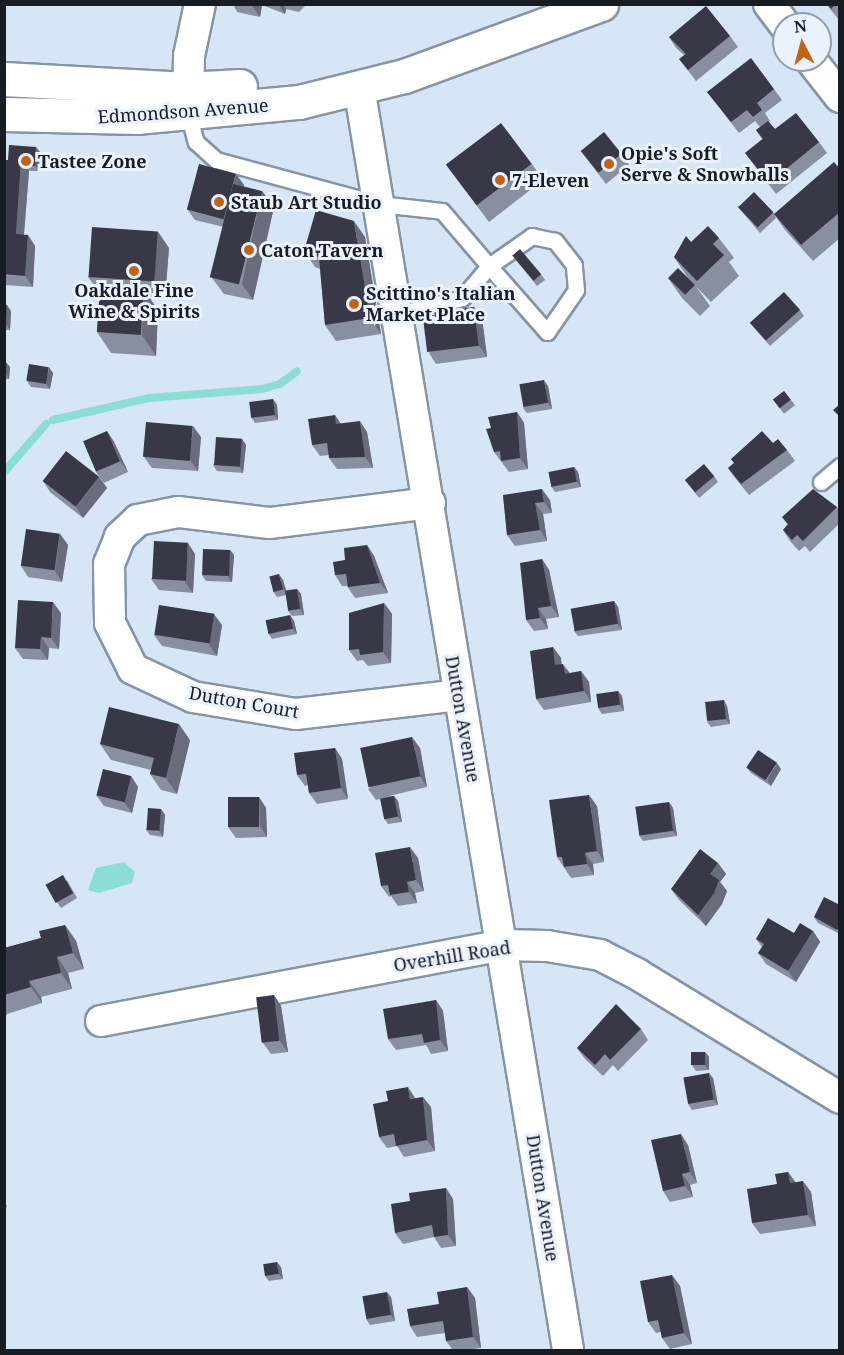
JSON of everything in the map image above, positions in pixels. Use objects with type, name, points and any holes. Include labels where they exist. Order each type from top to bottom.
[{"type":"main road","name":"Edmondson Avenue","points":[[4,114],[188,101],[300,82],[359,87],[464,56],[601,4]]},
{"type":"main road","name":"Edmondson Avenue","points":[[4,79],[188,101]]},
{"type":"street","points":[[188,101],[200,4]]},
{"type":"street","points":[[820,72],[840,97]]},
{"type":"street","name":"Dutton Avenue","points":[[359,87],[430,503],[459,694],[568,1350]]},
{"type":"street","name":"Dutton Court","points":[[430,503],[268,524],[178,512],[138,520],[120,537],[109,564],[110,623],[133,669],[194,696],[296,714],[459,694]]},
{"type":"street","name":"Overhill Road","points":[[101,1021],[502,945],[600,955],[840,1098]]},
{"type":"lane","points":[[188,101],[196,142],[216,160],[379,204],[442,211],[489,267],[547,332],[576,290],[574,265],[555,242],[532,236],[489,267],[462,298],[398,314]]},
{"type":"lane","points":[[821,482],[840,466]]},
{"type":"shaded area","points":[[124,862],[135,872],[132,883],[99,893],[88,890],[96,868]]},
{"type":"building","points":[[706,6],[730,36],[688,70],[679,59],[686,54],[669,37]]},
{"type":"building","points":[[751,58],[774,89],[757,103],[762,110],[753,117],[747,110],[731,122],[707,92]]},
{"type":"building","points":[[796,113],[819,142],[769,183],[745,153],[763,139],[756,130],[768,121],[775,129]]},
{"type":"building","name":"7-Eleven","points":[[501,123],[532,164],[477,205],[446,165]]},
{"type":"building","points":[[604,132],[622,154],[598,173],[581,151]]},
{"type":"building","points":[[9,145],[36,147],[35,166],[25,165],[21,160],[8,160]]},
{"type":"building","points":[[4,160],[21,160],[16,234],[28,235],[25,276],[4,274]]},
{"type":"building","points":[[834,162],[840,169],[840,212],[801,245],[774,214]]},
{"type":"building","points":[[199,164],[236,174],[224,219],[187,209]]},
{"type":"building","points":[[233,184],[262,191],[239,284],[210,277]]},
{"type":"building","points":[[754,192],[773,212],[758,227],[738,207]]},
{"type":"building","name":"Scittino's Italian Market Place","points":[[316,210],[354,221],[370,318],[325,325],[319,257],[304,251]]},
{"type":"building","points":[[708,226],[719,238],[713,244],[724,255],[697,281],[674,257],[686,236],[691,242]]},
{"type":"building","points":[[92,227],[158,232],[154,281],[89,277]]},
{"type":"building","points":[[520,249],[541,274],[534,281],[512,255]]},
{"type":"building","points":[[678,268],[695,285],[685,295],[668,278]]},
{"type":"building","points":[[100,287],[144,290],[141,335],[97,332]]},
{"type":"building","points":[[784,292],[800,310],[766,341],[750,323]]},
{"type":"building","points":[[4,305],[7,305],[6,324],[4,324]]},
{"type":"building","points":[[474,307],[479,346],[427,352],[422,313]]},
{"type":"building","points":[[4,362],[6,362],[6,374],[4,374]]},
{"type":"building","points":[[29,364],[49,367],[46,384],[26,381]]},
{"type":"building","points":[[544,380],[548,403],[523,407],[519,384]]},
{"type":"building","points":[[784,391],[791,400],[780,408],[773,400]]},
{"type":"building","points":[[273,399],[275,415],[251,418],[249,402]]},
{"type":"building","points":[[840,404],[840,417],[833,410]]},
{"type":"building","points":[[517,412],[520,458],[501,461],[500,451],[494,452],[486,429],[491,428],[488,417]]},
{"type":"building","points":[[335,415],[336,424],[360,421],[365,457],[329,458],[327,443],[312,445],[308,419]]},
{"type":"building","points":[[146,422],[193,426],[190,461],[143,457]]},
{"type":"building","points":[[107,431],[120,461],[96,472],[83,441]]},
{"type":"building","points":[[762,431],[773,443],[778,439],[787,450],[741,484],[728,468],[734,463],[731,459]]},
{"type":"building","points":[[216,437],[242,439],[240,467],[214,465]]},
{"type":"building","points":[[66,451],[99,477],[76,507],[43,481]]},
{"type":"building","points":[[704,464],[714,476],[695,492],[685,480]]},
{"type":"building","points":[[574,467],[577,482],[551,487],[548,472]]},
{"type":"building","points":[[542,489],[544,502],[535,503],[540,530],[507,535],[503,495]]},
{"type":"building","points":[[813,489],[837,507],[803,541],[797,535],[792,540],[783,530],[788,524],[782,517]]},
{"type":"building","points":[[26,529],[60,534],[55,570],[21,566]]},
{"type":"building","points":[[154,541],[188,543],[186,581],[152,579]]},
{"type":"building","points":[[367,545],[380,583],[348,587],[346,574],[335,575],[333,562],[345,560],[344,548]]},
{"type":"building","points":[[203,549],[230,550],[229,576],[202,575]]},
{"type":"building","points":[[542,559],[551,606],[538,608],[540,618],[526,620],[520,563]]},
{"type":"building","points":[[279,574],[283,589],[273,592],[269,577]]},
{"type":"building","points":[[297,589],[300,609],[288,611],[285,591]]},
{"type":"building","points":[[18,600],[53,602],[51,638],[41,637],[40,649],[15,648]]},
{"type":"building","points":[[614,601],[618,624],[575,631],[571,609]]},
{"type":"building","points":[[384,603],[383,652],[360,655],[359,649],[349,650],[349,613]]},
{"type":"building","points":[[159,605],[214,614],[210,643],[154,635]]},
{"type":"building","points":[[290,615],[293,629],[268,634],[266,620]]},
{"type":"building","points":[[553,647],[555,665],[563,664],[565,674],[581,671],[584,691],[536,699],[530,651]]},
{"type":"building","points":[[618,691],[620,705],[598,708],[596,694]]},
{"type":"building","points":[[724,700],[726,719],[707,721],[705,702]]},
{"type":"building","points":[[109,707],[179,724],[166,778],[150,774],[154,758],[100,744]]},
{"type":"building","points":[[412,737],[420,776],[368,787],[360,748]]},
{"type":"building","points":[[335,748],[341,788],[309,793],[306,774],[297,775],[294,753]]},
{"type":"building","points":[[758,750],[777,763],[765,780],[746,767]]},
{"type":"building","points":[[103,769],[131,776],[125,802],[96,795]]},
{"type":"building","points":[[589,795],[597,851],[585,853],[587,864],[564,867],[562,857],[557,857],[549,800]]},
{"type":"building","points":[[394,796],[398,817],[384,819],[380,799]]},
{"type":"building","points":[[228,797],[259,797],[259,827],[228,827]]},
{"type":"building","points":[[669,802],[673,831],[639,835],[635,807]]},
{"type":"building","points":[[148,808],[161,809],[159,831],[146,830]]},
{"type":"building","points":[[410,847],[416,880],[407,882],[409,892],[390,895],[388,885],[381,886],[375,853]]},
{"type":"building","points":[[700,849],[718,863],[710,874],[719,880],[714,893],[698,915],[671,889]]},
{"type":"building","points":[[63,875],[73,893],[56,903],[46,885]]},
{"type":"building","points":[[824,897],[840,905],[840,926],[837,930],[814,917]]},
{"type":"building","points":[[768,918],[794,933],[800,923],[813,931],[788,971],[758,953],[764,944],[756,939]]},
{"type":"building","points":[[65,925],[73,953],[57,957],[61,973],[29,981],[31,987],[4,995],[4,948],[41,938],[39,931]]},
{"type":"building","points":[[274,995],[280,1041],[262,1043],[256,997]]},
{"type":"building","points":[[436,1000],[440,1040],[424,1043],[422,1034],[388,1039],[383,1009]]},
{"type":"building","points":[[616,1004],[641,1029],[610,1060],[605,1054],[595,1065],[577,1048]]},
{"type":"building","points":[[691,1052],[705,1052],[705,1065],[691,1065]]},
{"type":"building","points":[[709,1073],[714,1100],[688,1104],[683,1078]]},
{"type":"building","points":[[408,1087],[410,1099],[423,1097],[427,1140],[396,1146],[394,1134],[379,1137],[373,1104],[388,1101],[386,1091]]},
{"type":"building","points":[[681,1134],[690,1172],[682,1174],[685,1186],[663,1191],[651,1140]]},
{"type":"building","points":[[788,1172],[790,1183],[803,1181],[808,1215],[752,1223],[747,1189],[777,1184],[775,1174]]},
{"type":"building","points":[[446,1188],[448,1235],[434,1237],[432,1225],[395,1233],[391,1204],[410,1201],[409,1193]]},
{"type":"building","points":[[277,1262],[279,1274],[265,1276],[263,1264]]},
{"type":"building","points":[[672,1275],[684,1333],[662,1338],[658,1320],[648,1322],[640,1281]]},
{"type":"building","points":[[467,1287],[473,1337],[446,1341],[443,1321],[410,1326],[407,1309],[439,1304],[437,1292]]},
{"type":"building","points":[[387,1292],[391,1315],[366,1319],[362,1296]]},
{"type":"waterway","points":[[53,420],[149,398],[262,389],[280,384],[297,371]]},
{"type":"waterway","points":[[4,472],[46,424]]},
{"type":"place","name":"Tastee Zone","points":[[26,161]]},
{"type":"place","name":"Opie's Soft Serve & Snowballs","points":[[609,164]]},
{"type":"place","name":"7-Eleven","points":[[500,180]]},
{"type":"place","name":"Staub Art Studio","points":[[219,202]]},
{"type":"place","name":"Caton Tavern","points":[[249,250]]},
{"type":"place","name":"Oakdale Fine Wine & Spirits","points":[[134,271]]},
{"type":"place","name":"Scittino's Italian Market Place","points":[[354,304]]}]
